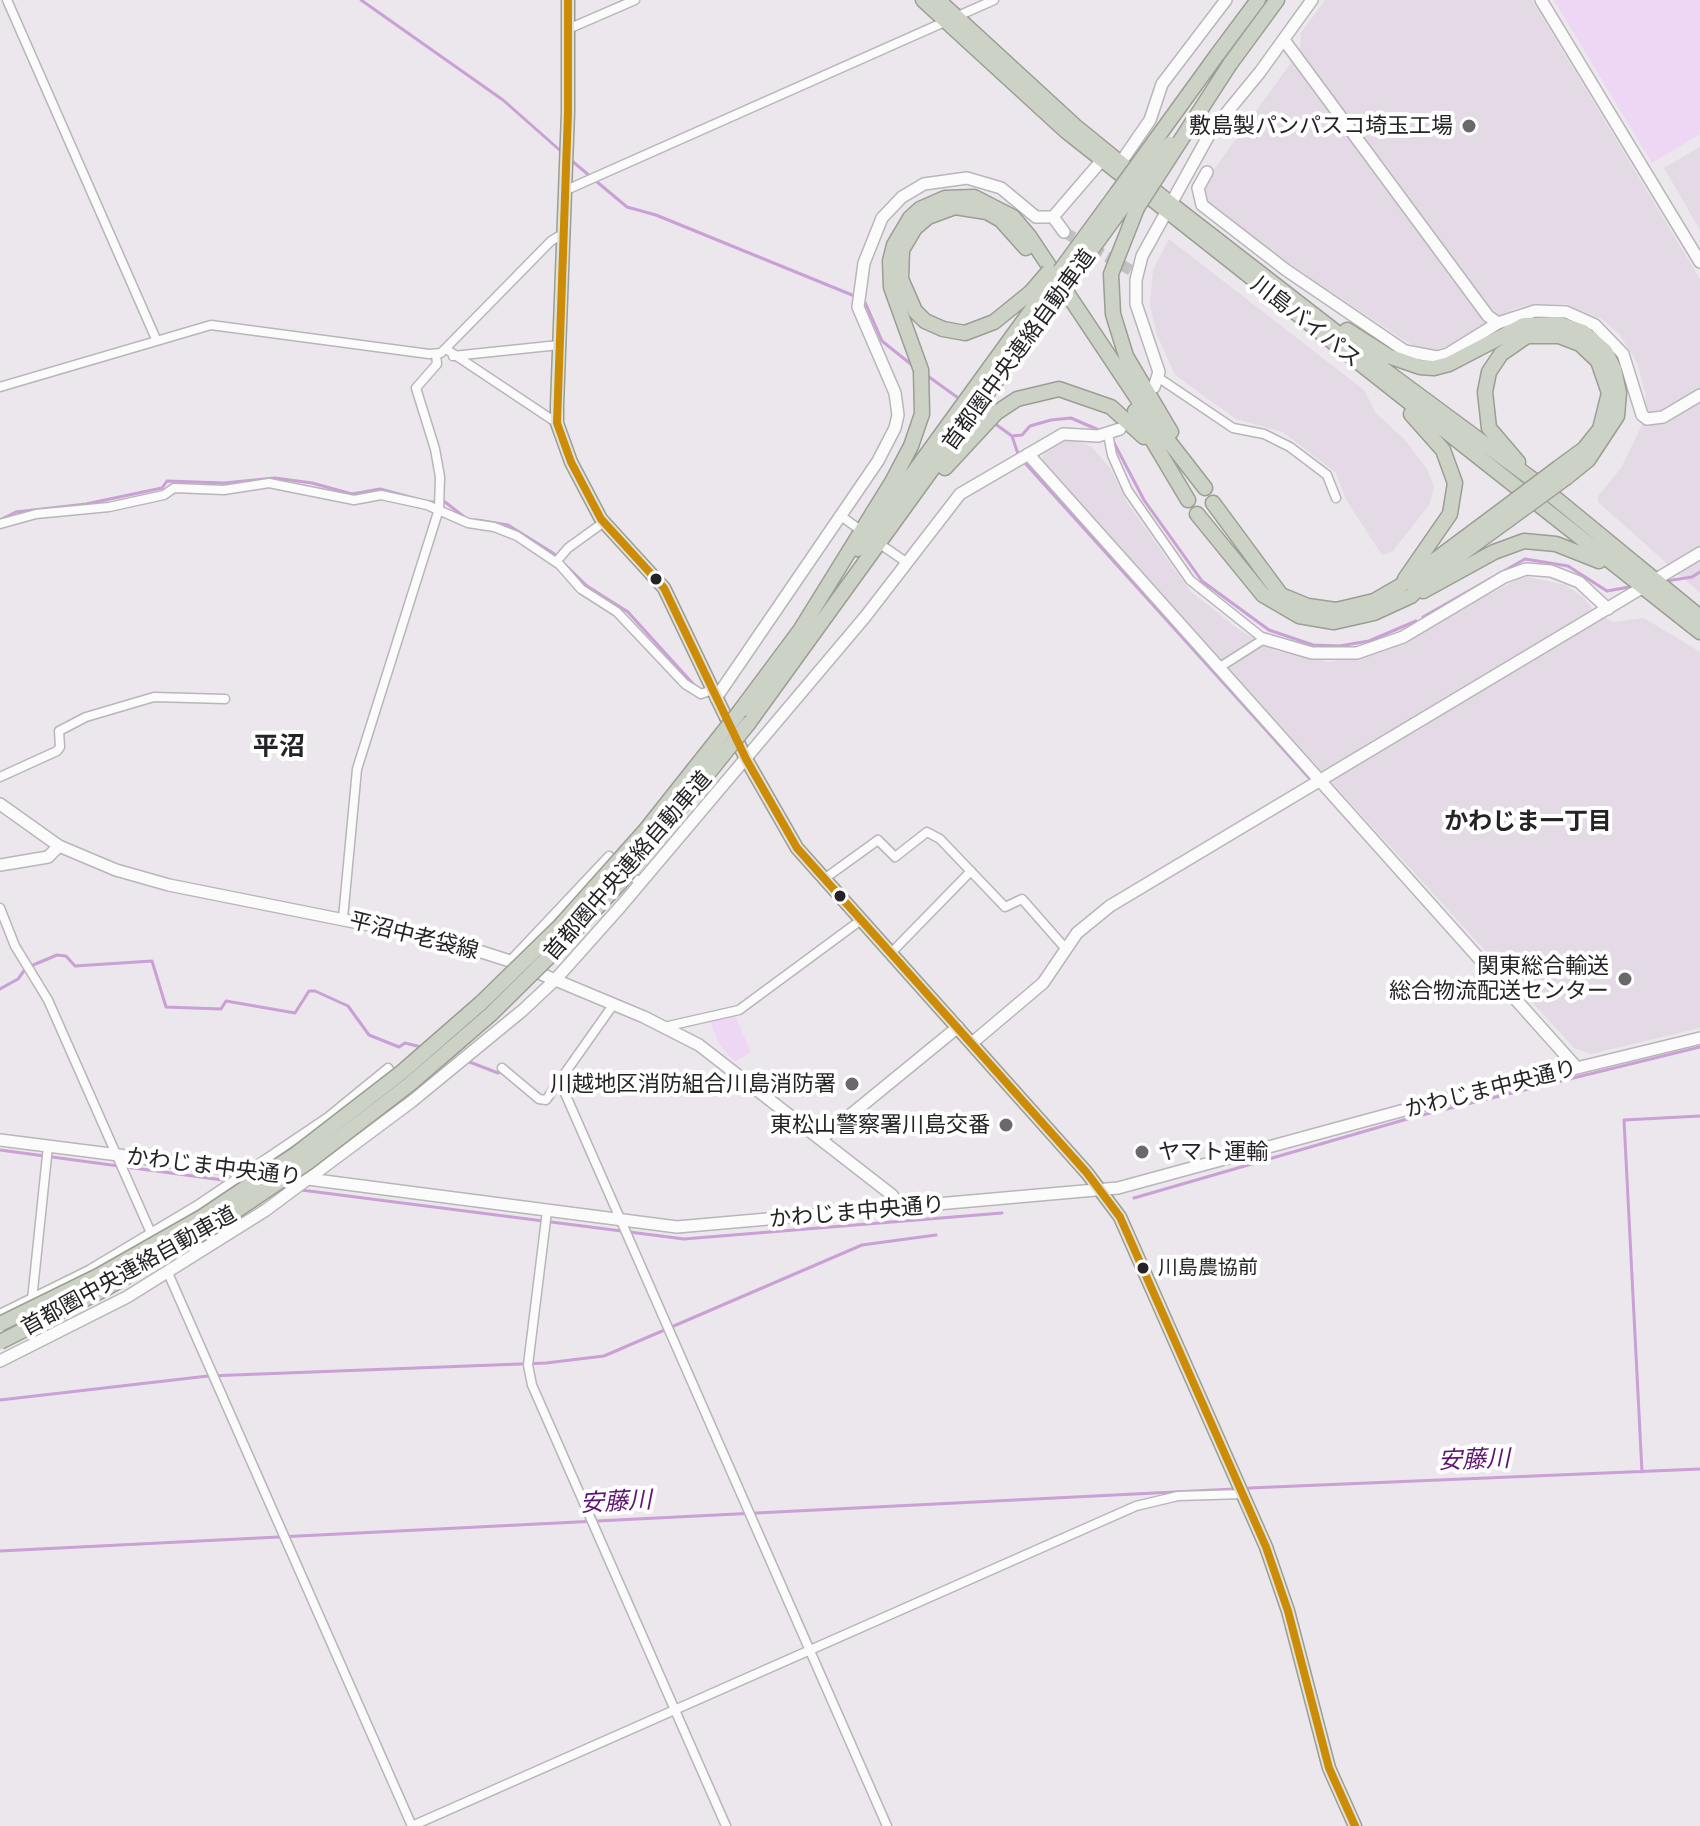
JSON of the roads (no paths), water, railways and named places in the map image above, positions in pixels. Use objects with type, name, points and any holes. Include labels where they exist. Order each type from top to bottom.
[{"type":"highway","name":"川島バイパス","points":[[923,0],[1121,162],[1169,208],[1620,572],[1648,584],[1700,617]]},
{"type":"highway","name":"川島バイパス","points":[[938,0],[951,20],[1102,160],[1295,299],[1532,479],[1700,632]]},
{"type":"highway","name":"首都圏中央連絡自動車道","points":[[1224,60],[1258,0]]},
{"type":"highway","name":"首都圏中央連絡自動車道","points":[[0,1342],[105,1289],[209,1229],[307,1163],[420,1076],[491,1014],[572,934],[619,884],[744,718],[869,536],[924,483],[1038,302],[1123,198],[1188,95],[1277,0]]},
{"type":"highway","points":[[1156,453],[1142,422],[1095,350],[1020,240],[1001,220],[987,212],[955,207],[928,217],[915,228],[902,250],[899,267],[906,294],[925,321],[943,329],[965,333],[1038,302],[1069,262],[1123,198],[1224,60]]},
{"type":"highway","points":[[869,536],[911,446],[922,414],[922,374],[891,287],[890,261],[903,227],[920,209],[945,198],[974,197],[1005,211],[1029,236],[1149,416],[1193,470]]},
{"type":"highway","points":[[1123,198],[1111,274],[1113,314],[1126,356],[1205,488]]},
{"type":"highway","points":[[1197,514],[1263,595],[1299,616],[1334,622],[1374,613],[1431,576],[1562,473],[1588,460],[1617,416],[1619,393],[1614,369],[1605,351],[1583,332],[1559,324],[1524,325],[1449,364],[1420,367],[1388,356],[1295,299]]},
{"type":"highway","points":[[1532,479],[1489,428],[1485,392],[1489,372],[1501,354],[1527,336],[1559,336],[1580,344],[1598,361],[1609,393],[1600,429],[1562,473]]},
{"type":"highway","points":[[924,483],[937,476],[996,413],[1017,399],[1059,389],[1111,407],[1139,430],[1188,500]]},
{"type":"highway","points":[[1393,390],[1443,450],[1455,483],[1450,514],[1405,591]]},
{"type":"highway","name":"首都圏中央連絡自動車道","points":[[0,1324],[98,1276],[202,1217],[296,1154],[402,1072],[481,1003],[561,925],[744,718],[801,629],[970,406]]},
{"type":"highway","points":[[1213,503],[1281,595],[1308,606],[1336,610],[1374,601],[1524,541],[1556,544],[1584,553],[1620,572]]},
{"type":"main road","points":[[568,0],[557,423],[580,482],[604,522],[664,588],[746,759],[786,831],[824,879],[1101,1190],[1120,1217],[1244,1494],[1283,1597],[1329,1768],[1355,1826]]},
{"type":"street","points":[[7,0],[156,339]]},
{"type":"street","points":[[568,29],[635,0]]},
{"type":"street","points":[[564,191],[994,0]]},
{"type":"street","points":[[1121,162],[1150,120],[1162,84],[1226,0]]},
{"type":"street","points":[[1312,0],[1210,133],[1135,271],[1136,304],[1157,382],[1233,428],[1264,434],[1290,447],[1327,475],[1336,498]]},
{"type":"street","points":[[1541,0],[1700,262]]},
{"type":"street","points":[[1284,40],[1488,316],[1498,323]]},
{"type":"street","points":[[0,524],[36,514],[109,507],[164,495],[174,488],[224,490],[269,483],[319,490],[354,500],[381,495],[439,509],[468,523],[506,530],[557,560],[581,589],[637,630],[685,684],[701,694],[714,694],[841,516],[887,444],[898,415],[895,393],[858,307],[866,254],[882,218],[902,197],[924,184],[967,178],[1001,188],[1036,217],[1053,217],[1102,160]]},
{"type":"street","points":[[1207,172],[1198,188],[1202,205],[1286,270],[1405,351],[1437,357],[1448,354],[1498,323],[1535,311],[1566,312],[1595,325],[1623,354],[1634,381],[1642,415],[1647,419],[1663,417],[1700,395]]},
{"type":"street","points":[[1053,217],[1064,232]]},
{"type":"street","points":[[449,352],[551,241],[561,235]]},
{"type":"street","points":[[0,387],[156,339],[220,325],[436,354],[559,345]]},
{"type":"street","points":[[449,352],[557,423]]},
{"type":"street","points":[[343,918],[357,769],[439,509],[440,477],[435,449],[416,388],[437,364],[436,354]]},
{"type":"street","points":[[0,1361],[168,1273],[312,1179],[411,1102],[555,980],[746,759],[960,494],[1063,434],[1105,435],[1120,429]]},
{"type":"street","points":[[1105,435],[1128,491],[1190,580],[1264,639],[1312,653],[1357,653],[1403,637],[1504,577],[1526,569],[1551,571],[1579,582],[1608,609]]},
{"type":"street","points":[[1023,457],[1220,667],[1577,1068]]},
{"type":"street","points":[[841,516],[906,562]]},
{"type":"street","points":[[557,560],[604,522]]},
{"type":"street","points":[[972,1043],[1043,983],[1077,933],[1110,906],[1700,553]]},
{"type":"street","points":[[1220,667],[1264,639]]},
{"type":"street","points":[[0,777],[57,751],[60,747],[59,731],[86,717],[154,697],[225,699]]},
{"type":"street","name":"平沼中老袋線","points":[[0,804],[59,846],[116,870],[169,885],[444,940],[510,961],[664,1027],[699,1045],[892,1195],[901,1208]]},
{"type":"street","points":[[824,879],[878,840],[895,857],[927,832],[940,839],[1005,907],[1022,899],[1066,949]]},
{"type":"street","points":[[0,865],[48,857],[59,846]]},
{"type":"street","points":[[510,961],[609,856],[640,883]]},
{"type":"street","points":[[891,953],[971,871]]},
{"type":"street","points":[[0,908],[15,946],[48,1000],[151,1233]]},
{"type":"street","points":[[664,1027],[739,1010],[861,920]]},
{"type":"street","points":[[502,1068],[544,1101],[613,1005]]},
{"type":"street","points":[[821,1139],[958,1027]]},
{"type":"street","name":"かわじま中央通り","points":[[0,1140],[677,1227],[1101,1190],[1147,1182],[1408,1109],[1700,1038]]},
{"type":"street","points":[[0,1314],[151,1233],[328,1117],[388,1068],[411,1102]]},
{"type":"street","points":[[560,1082],[887,1826]]},
{"type":"street","points":[[28,1348],[48,1146]]},
{"type":"street","points":[[547,1211],[528,1365],[532,1385],[726,1826]]},
{"type":"street","points":[[168,1273],[412,1826],[1136,1506],[1178,1496],[1244,1494]]},
{"type":"waterway","points":[[361,0],[503,100],[563,153]]},
{"type":"waterway","points":[[572,161],[627,207],[656,215],[857,297]]},
{"type":"waterway","points":[[864,300],[882,341],[912,365]]},
{"type":"waterway","points":[[925,374],[961,400]]},
{"type":"waterway","points":[[1012,436],[1022,435],[1030,426],[1071,418],[1101,431]]},
{"type":"waterway","points":[[994,423],[1012,436],[1019,457]]},
{"type":"waterway","points":[[1113,441],[1144,500],[1202,581],[1269,630],[1313,645],[1339,646],[1369,641],[1416,621]]},
{"type":"waterway","points":[[1024,462],[1311,780]]},
{"type":"waterway","points":[[0,520],[16,512],[86,504],[162,488],[167,481],[224,483],[275,478],[312,483],[352,494],[380,489],[421,500]]},
{"type":"waterway","points":[[428,502],[445,502],[463,516]]},
{"type":"waterway","points":[[477,520],[508,525],[553,553],[587,586],[628,612],[695,686]]},
{"type":"waterway","points":[[1423,617],[1525,559],[1568,566],[1607,591],[1635,586]]},
{"type":"waterway","points":[[1666,581],[1692,577],[1700,572]]},
{"type":"waterway","points":[[1317,785],[1357,830]]},
{"type":"waterway","points":[[0,989],[18,979],[26,968],[57,955],[66,956],[75,966],[152,961],[166,1007],[221,1009],[226,1001],[295,1013],[309,991],[315,991],[348,1006],[369,1035],[399,1047],[405,1043],[421,1047]]},
{"type":"waterway","points":[[1134,1198],[1414,1117],[1700,1047]]},
{"type":"waterway","points":[[467,1061],[498,1073],[504,1071]]},
{"type":"waterway","points":[[1642,1472],[1624,1120],[1700,1116]]},
{"type":"waterway","points":[[0,1150],[230,1181]]},
{"type":"waterway","points":[[301,1190],[684,1239],[1002,1213]]},
{"type":"waterway","points":[[0,1400],[208,1376],[546,1363],[604,1356],[862,1245],[936,1235]]},
{"type":"waterway","name":"安藤川","points":[[1249,1488],[1700,1469]]},
{"type":"waterway","name":"安藤川","points":[[0,1551],[1234,1489]]},
{"type":"tunnel","points":[[1064,232],[1132,271]]},
{"type":"place","name":"敷島製パンパスコ埼玉工場","points":[[1469,126]]},
{"type":"place","name":"関東総合輸送 総合物流配送センター","points":[[1625,979]]},
{"type":"place","name":"川越地区消防組合川島消防署","points":[[852,1084]]},
{"type":"place","name":"東松山警察署川島交番","points":[[1006,1125]]},
{"type":"place","name":"ヤマト運輸","points":[[1142,1152]]},
{"type":"place","name":"川島農協前","points":[[1143,1268]]},
{"type":"district","name":"平沼","points":[[279,747]]},
{"type":"district","name":"かわじま一丁目","points":[[1528,822]]}]
